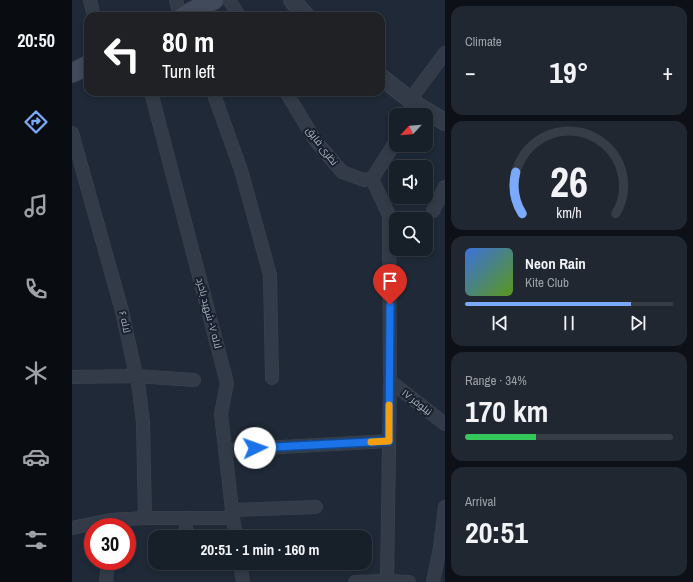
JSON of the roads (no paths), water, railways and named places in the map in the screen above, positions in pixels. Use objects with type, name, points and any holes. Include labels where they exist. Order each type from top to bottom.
[{"type":"main road","points":[[190,12],[214,0]]},
{"type":"main road","points":[[72,73],[84,67]]},
{"type":"street","points":[[90,0],[93,12]]},
{"type":"street","points":[[176,0],[180,12]]},
{"type":"street","points":[[229,0],[236,12]]},
{"type":"street","points":[[292,0],[302,12]]},
{"type":"street","points":[[413,107],[445,53]]},
{"type":"street","points":[[385,81],[413,107],[445,122]]},
{"type":"street","name":"لاله ۷- شهید باخرد","points":[[152,96],[227,384],[221,414],[235,530]]},
{"type":"street","points":[[213,96],[241,170],[270,275],[272,378]]},
{"type":"street","name":"نظری فایق","points":[[288,96],[315,140],[342,172],[364,180],[372,179]]},
{"type":"street","name":"لاله ۶","points":[[72,132],[122,311],[139,389],[143,422],[145,518]]},
{"type":"street","points":[[387,581],[390,380],[389,215],[372,179],[389,152]]},
{"type":"street","points":[[433,211],[445,187]]},
{"type":"street","points":[[72,377],[136,376],[194,380]]},
{"type":"street","name":"نیلوفر ۱۷","points":[[390,380],[445,424]]},
{"type":"street","points":[[225,450],[389,441]]},
{"type":"street","points":[[136,520],[145,518],[186,518],[316,507]]},
{"type":"street","points":[[433,582],[442,550],[445,507]]},
{"type":"street","points":[[186,518],[186,530]]},
{"type":"street","points":[[72,528],[84,527]]},
{"type":"street","points":[[106,582],[107,570]]},
{"type":"street","points":[[241,570],[243,582]]},
{"type":"street","points":[[355,582],[409,582]]}]
